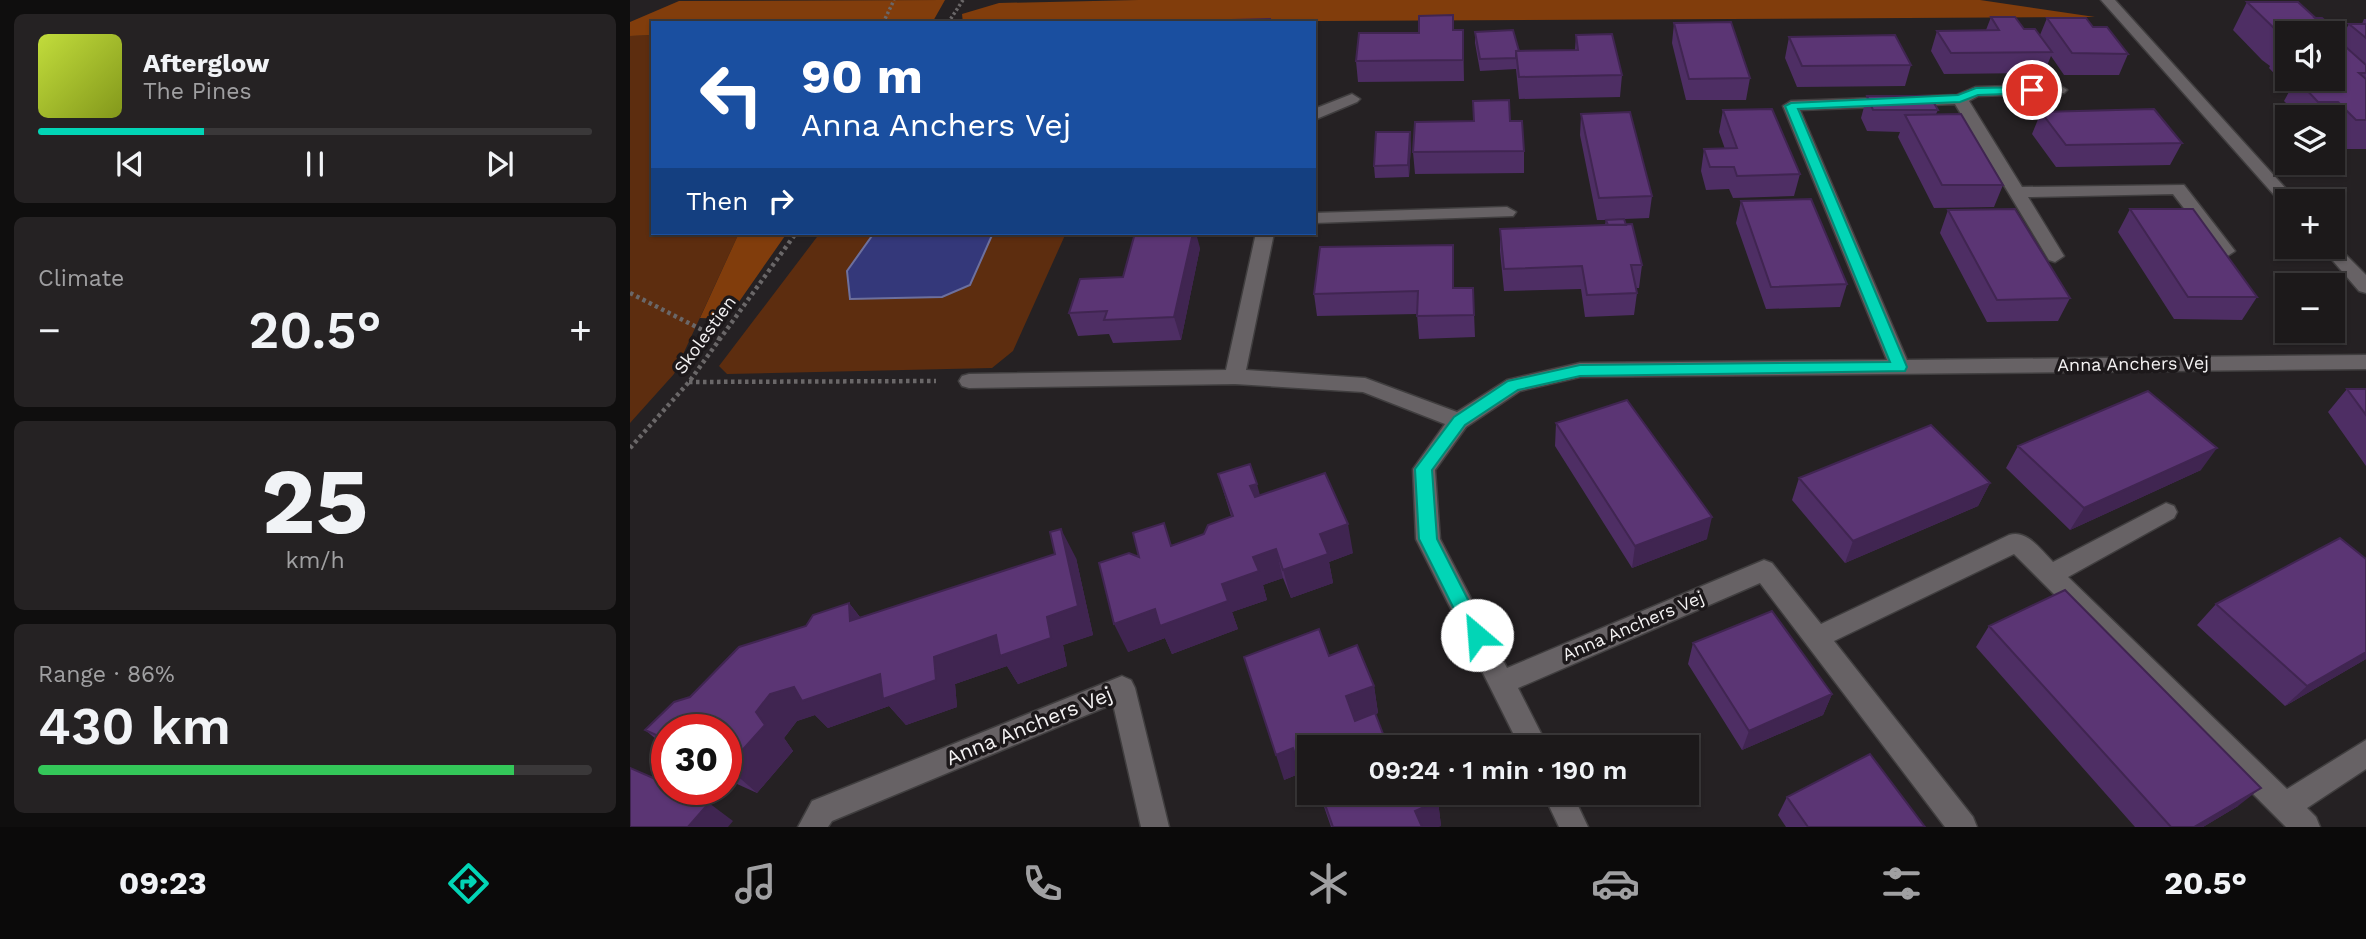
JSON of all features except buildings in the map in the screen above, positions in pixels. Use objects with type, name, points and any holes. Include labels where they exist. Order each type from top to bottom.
[{"type":"street","points":[[2108,0],[2278,189]]},
{"type":"street","points":[[1900,367],[1791,106],[1960,99],[1976,92],[2059,90]]},
{"type":"street","points":[[1316,114],[1352,99]]},
{"type":"street","points":[[1960,99],[2055,256]]},
{"type":"street","points":[[2016,192],[2178,189],[2227,251]]},
{"type":"street","points":[[1316,218],[1507,212]]},
{"type":"street","points":[[1235,377],[1265,235]]},
{"type":"street","points":[[2341,259],[2366,287]]},
{"type":"street","name":"Anna Anchers Vej","points":[[1528,735],[1428,539],[1424,469],[1460,421],[1514,385],[1580,370],[2366,362]]},
{"type":"street","points":[[969,381],[1235,377],[1365,385],[1460,421]]},
{"type":"street","points":[[2051,575],[2166,512]]},
{"type":"street","points":[[1816,638],[2017,542],[2306,827]]},
{"type":"street","name":"Anna Anchers Vej","points":[[1501,683],[1764,570],[1963,827]]},
{"type":"street","name":"Anna Anchers Vej","points":[[813,827],[822,811],[1122,688],[1155,827]]},
{"type":"street","points":[[2285,806],[2366,753]]},
{"type":"street","points":[[1563,805],[1574,827]]},
{"type":"path","points":[[884,21],[894,0]]},
{"type":"path","points":[[949,21],[963,0]]},
{"type":"path","name":"Skolestien","points":[[630,448],[689,382],[795,235]]},
{"type":"path","points":[[630,293],[720,339]]},
{"type":"path","points":[[689,382],[969,381]]},
{"type":"shaded area","points":[[945,0],[933,21],[651,21],[651,35],[630,36],[630,22],[679,1]]},
{"type":"shaded area","points":[[1138,0],[1980,0],[2095,17],[963,21],[962,14],[999,3]]},
{"type":"shaded area","points":[[651,35],[651,235],[738,235],[674,374],[630,423],[630,36]]},
{"type":"shaded area","points":[[738,235],[786,235],[727,319],[700,318]]},
{"type":"shaded area","points":[[818,235],[1065,235],[1013,351],[992,368],[727,374],[719,366]]},
{"type":"shaded area","points":[[873,235],[992,235],[970,285],[942,297],[850,299],[847,271]]},
{"type":"route","points":[[1477,635],[1428,539],[1424,469],[1460,421],[1514,385],[1580,370],[1900,367],[1791,106],[1960,99],[1976,92],[2032,90]]}]
